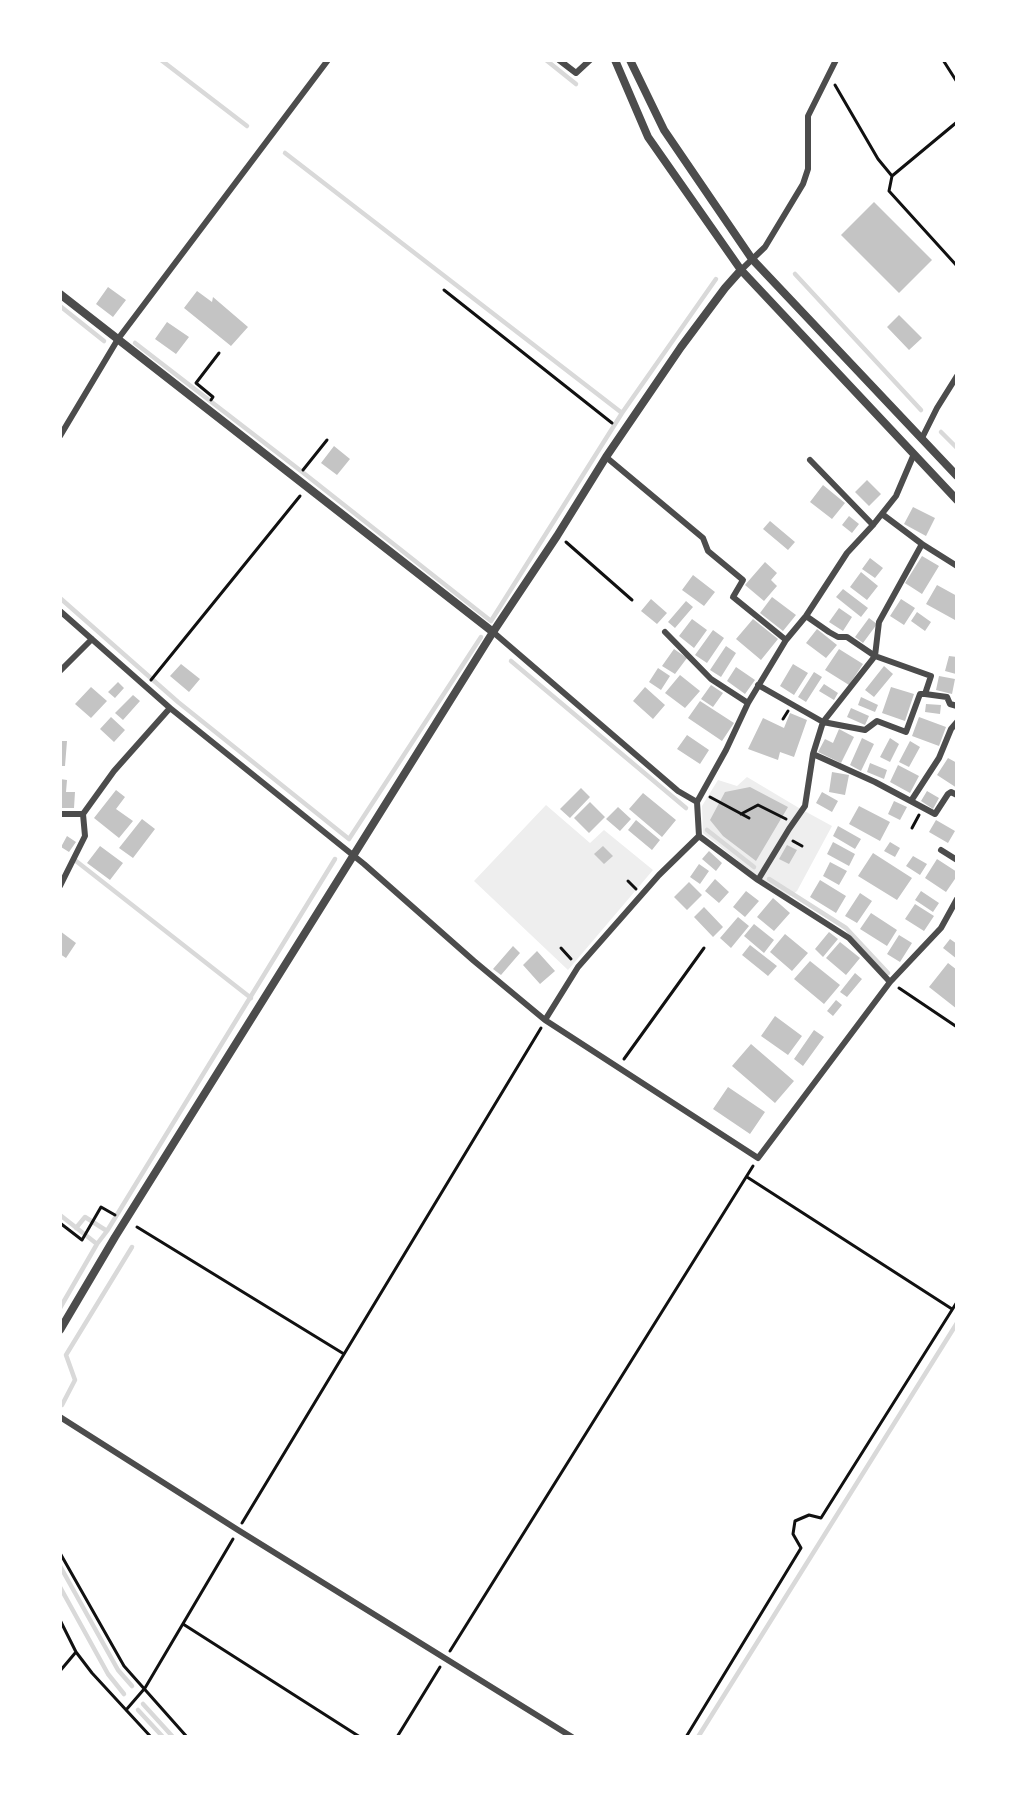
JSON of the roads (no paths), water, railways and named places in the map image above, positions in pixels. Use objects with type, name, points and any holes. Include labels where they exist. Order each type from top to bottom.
[{"type":"street","points":[[60,436],[118,339],[328,60]]},
{"type":"street","points":[[559,60],[576,73],[590,60]]},
{"type":"street","points":[[615,60],[648,137],[741,270],[957,500]]},
{"type":"street","points":[[630,60],[664,130],[752,259],[957,476]]},
{"type":"street","points":[[60,1330],[493,632],[606,457],[681,347],[725,288],[765,247],[803,184],[808,169],[808,116],[836,60]]},
{"type":"street","points":[[60,294],[493,632],[678,791],[697,802]]},
{"type":"street","points":[[545,1020],[578,967],[659,875],[699,836],[697,802],[758,685],[786,640],[806,616],[847,553],[896,496],[937,408],[957,376]]},
{"type":"street","points":[[606,457],[703,538],[708,551],[743,580],[733,597],[786,640]]},
{"type":"street","points":[[810,460],[873,525]]},
{"type":"street","points":[[882,514],[922,544],[957,566]]},
{"type":"street","points":[[758,880],[805,806],[813,754],[823,722],[875,656],[879,622],[922,544]]},
{"type":"street","points":[[60,611],[170,708],[354,856],[545,1020],[758,1158],[890,982],[941,928],[957,899]]},
{"type":"street","points":[[806,616],[829,632],[838,637],[847,638],[875,656],[931,676],[925,694]]},
{"type":"street","points":[[665,632],[711,679],[748,703]]},
{"type":"street","points":[[60,671],[92,639]]},
{"type":"street","points":[[758,685],[823,722],[865,730],[877,721],[906,732],[920,694],[947,698],[950,704],[957,706]]},
{"type":"street","points":[[60,886],[85,836],[83,814],[114,771],[170,708]]},
{"type":"street","points":[[911,801],[939,758],[951,729],[957,722]]},
{"type":"street","points":[[813,754],[935,814],[948,794],[951,792],[957,795]]},
{"type":"street","points":[[60,814],[83,814]]},
{"type":"street","points":[[699,836],[758,880],[849,938],[890,982]]},
{"type":"street","points":[[942,850],[957,860]]},
{"type":"street","points":[[60,1417],[572,1737]]},
{"type":"waterway","points":[[161,60],[247,126]]},
{"type":"waterway","points":[[546,60],[576,84]]},
{"type":"waterway","points":[[285,153],[622,413]]},
{"type":"waterway","points":[[795,274],[921,410]]},
{"type":"waterway","points":[[135,343],[491,621],[622,413],[716,279]]},
{"type":"waterway","points":[[60,306],[104,341]]},
{"type":"waterway","points":[[941,432],[957,448]]},
{"type":"waterway","points":[[60,598],[178,702],[349,839],[481,637]]},
{"type":"waterway","points":[[511,661],[686,808]]},
{"type":"waterway","points":[[707,830],[754,867]]},
{"type":"waterway","points":[[60,1308],[97,1244],[335,859]]},
{"type":"waterway","points":[[76,861],[251,998]]},
{"type":"waterway","points":[[769,879],[846,928],[888,973]]},
{"type":"waterway","points":[[60,1215],[97,1244]]},
{"type":"waterway","points":[[76,1228],[85,1217],[107,1231]]},
{"type":"waterway","points":[[62,1405],[75,1380],[66,1355],[132,1247]]},
{"type":"waterway","points":[[698,1737],[957,1323]]},
{"type":"waterway","points":[[60,1566],[118,1670],[132,1686]]},
{"type":"waterway","points":[[60,1587],[108,1674],[124,1694]]},
{"type":"waterway","points":[[143,1704],[173,1737]]},
{"type":"waterway","points":[[138,1710],[163,1737]]}]
